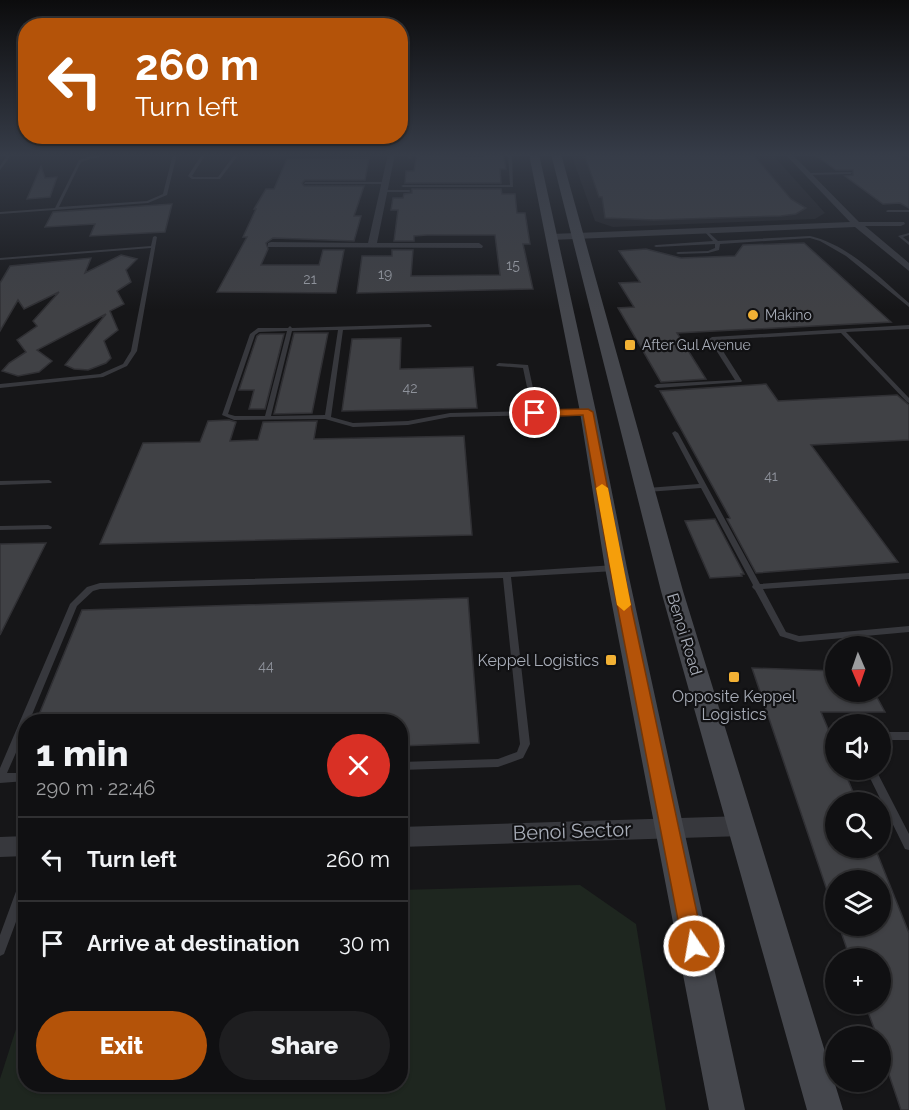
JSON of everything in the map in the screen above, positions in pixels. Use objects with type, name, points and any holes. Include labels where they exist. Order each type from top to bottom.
[{"type":"main road","points":[[545,206],[727,1110]]},
{"type":"main road","name":"Benoi Road","points":[[570,206],[672,591],[825,1110]]},
{"type":"street","points":[[372,246],[380,206]]},
{"type":"street","points":[[839,206],[859,226],[905,261],[909,268]]},
{"type":"street","points":[[551,237],[905,224]]},
{"type":"street","points":[[271,245],[478,246]]},
{"type":"street","name":"Benoi Sector","points":[[408,837],[743,826]]},
{"type":"street","points":[[0,847],[18,846]]},
{"type":"lane","points":[[0,213],[108,206]]},
{"type":"lane","points":[[888,211],[909,211]]},
{"type":"lane","points":[[678,252],[713,251],[718,248],[707,232]]},
{"type":"lane","points":[[909,234],[900,236],[909,244]]},
{"type":"lane","points":[[0,386],[101,376],[125,365],[134,351],[155,237]]},
{"type":"lane","points":[[656,246],[820,238],[862,266],[909,306]]},
{"type":"lane","points":[[0,258],[153,247]]},
{"type":"lane","points":[[429,326],[262,329],[253,334],[225,415],[230,418],[328,417],[353,424],[408,423],[450,415],[588,412]]},
{"type":"lane","points":[[657,386],[740,381],[712,339],[909,327]]},
{"type":"lane","points":[[267,418],[290,328]]},
{"type":"lane","points":[[328,417],[341,328]]},
{"type":"lane","points":[[842,331],[909,401]]},
{"type":"lane","points":[[499,365],[526,366],[535,413]]},
{"type":"lane","points":[[675,434],[780,630],[794,639],[909,629]]},
{"type":"lane","points":[[0,483],[49,482]]},
{"type":"lane","points":[[647,490],[703,486]]},
{"type":"lane","points":[[0,528],[48,527]]},
{"type":"lane","points":[[27,714],[74,604],[90,589],[100,586],[507,575],[616,568]]},
{"type":"lane","points":[[408,766],[498,763],[520,754],[525,744],[507,575]]},
{"type":"lane","points":[[756,587],[909,576]]},
{"type":"lane","points":[[18,736],[0,778],[18,777]]},
{"type":"lane","points":[[891,736],[909,736]]},
{"type":"lane","points":[[876,780],[909,846]]},
{"type":"lane","points":[[0,950],[18,901]]},
{"type":"shaded area","points":[[590,206],[819,206],[825,213],[815,219],[613,227],[595,221]]},
{"type":"shaded area","points":[[580,885],[636,924],[666,1110],[0,1110],[0,1079],[18,1023],[18,1092],[408,1092],[408,890]]},
{"type":"building","points":[[172,206],[165,232],[90,236],[95,224],[45,227],[53,212]]},
{"type":"building","points":[[256,206],[357,206],[354,216],[361,216],[354,241],[273,238],[266,243],[268,249],[261,265],[319,265],[323,250],[344,250],[336,293],[217,292],[247,237],[243,237],[256,209],[254,209]]},
{"type":"building","points":[[392,206],[516,206],[517,213],[525,213],[530,244],[523,244],[533,289],[357,293],[362,256],[392,256],[392,250],[413,250],[411,276],[500,275],[495,235],[427,235],[414,236],[414,241],[394,241],[398,210],[391,210]]},
{"type":"building","points":[[603,206],[802,206],[806,208],[796,214],[781,216],[654,220],[605,218]]},
{"type":"building","name":"Makino","points":[[804,243],[891,322],[677,333],[706,379],[661,382],[618,308],[634,307],[619,283],[640,282],[619,251],[646,249],[681,258],[735,256],[743,245]]},
{"type":"building","points":[[121,255],[137,259],[126,270],[131,282],[117,291],[124,304],[110,311],[118,330],[104,341],[111,358],[106,363],[88,370],[74,369],[65,365],[106,314],[37,350],[52,361],[39,372],[18,376],[2,371],[9,363],[26,352],[17,340],[37,326],[33,321],[59,292],[24,309],[18,300],[0,331],[0,283],[10,266],[91,258],[85,273]]},
{"type":"building","points":[[294,333],[328,333],[312,413],[274,414]]},
{"type":"building","points":[[284,334],[265,409],[249,409],[254,390],[239,390],[257,336]]},
{"type":"building","points":[[401,338],[400,369],[473,367],[477,408],[342,411],[352,339]]},
{"type":"building","points":[[766,384],[778,401],[897,395],[909,405],[909,440],[811,445],[898,562],[756,573],[727,519],[730,518],[660,391]]},
{"type":"building","points":[[208,421],[236,422],[230,441],[258,440],[263,422],[317,421],[314,439],[464,436],[472,535],[100,544],[143,443],[200,442]]},
{"type":"building","points":[[715,519],[744,574],[741,574],[742,576],[710,578],[685,521]]},
{"type":"building","points":[[46,543],[0,635],[0,544]]},
{"type":"building","points":[[468,598],[479,743],[408,746],[408,714],[39,714],[82,610]]},
{"type":"building","points":[[752,668],[825,671],[825,702],[880,702],[885,712],[821,712],[825,722],[825,780],[848,780],[853,792],[825,792],[825,858],[879,858],[884,870],[825,870],[825,884]]},
{"type":"building","points":[[891,888],[909,933],[909,1110],[901,1110],[891,1080],[891,1026],[873,1026],[869,1014],[891,1014],[891,948],[847,948],[842,936],[891,936]]},
{"type":"slow traffic","points":[[602,488],[624,605]]},
{"type":"place","name":"Makino","points":[[753,315]]},
{"type":"place","name":"After Gul Avenue","points":[[630,345]]},
{"type":"place","name":"Keppel Logistics","points":[[611,660]]},
{"type":"place","name":"Opposite Keppel Logistics","points":[[734,677]]},
{"type":"route","points":[[535,413],[588,412],[616,568],[694,946]]}]
